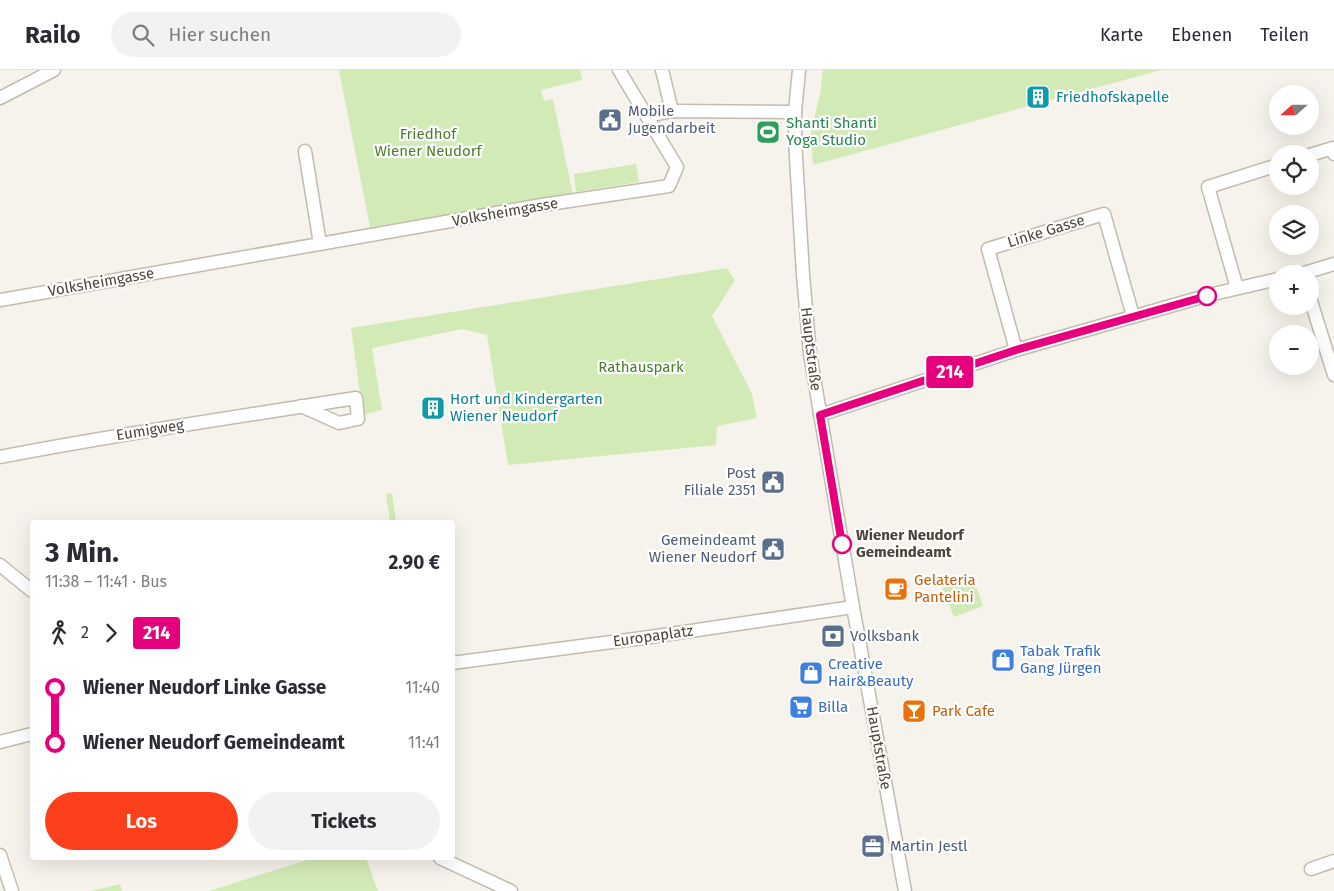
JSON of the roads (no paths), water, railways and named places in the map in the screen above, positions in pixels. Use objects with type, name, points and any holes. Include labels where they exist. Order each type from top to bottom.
[{"type":"street","points":[[0,98],[54,70]]},
{"type":"street","points":[[620,70],[648,116],[672,111],[795,112]]},
{"type":"street","points":[[662,70],[672,111]]},
{"type":"street","name":"Hauptstraße","points":[[799,70],[795,112],[803,275],[810,354],[853,607],[905,891]]},
{"type":"street","name":"Volksheimgasse","points":[[0,300],[542,205],[669,186],[677,167],[648,116]]},
{"type":"street","points":[[1319,152],[1333,148],[1334,154]]},
{"type":"street","points":[[305,151],[320,244]]},
{"type":"street","points":[[1237,288],[1208,187],[1269,168]]},
{"type":"street","name":"Linke Gasse","points":[[1016,350],[988,249],[1104,214],[1133,316]]},
{"type":"street","points":[[1319,269],[1334,264]]},
{"type":"street","points":[[820,415],[1016,350],[1133,316],[1269,281]]},
{"type":"street","points":[[1315,315],[1334,375]]},
{"type":"street","name":"Eumigweg","points":[[0,457],[80,441],[301,406]]},
{"type":"street","points":[[0,565],[30,589]]},
{"type":"street","name":"Europaplatz","points":[[455,663],[853,607]]},
{"type":"street","points":[[0,742],[30,734]]},
{"type":"street","points":[[0,855],[12,891]]},
{"type":"street","points":[[444,860],[511,891]]},
{"type":"street","points":[[1311,869],[1334,861]]},
{"type":"place","name":"Friedhofskapelle","points":[[1038,97]]},
{"type":"place","name":"Mobile Jugendarbeit","points":[[610,120]]},
{"type":"place","name":"Shanti Shanti Yoga Studio","points":[[768,132]]},
{"type":"place","name":"Hort und Kindergarten Wiener Neudorf","points":[[433,408]]},
{"type":"place","name":"Post Filiale 2351","points":[[773,482]]},
{"type":"place","name":"Wiener Neudorf Gemeindeamt","points":[[842,544]]},
{"type":"place","name":"Gemeindeamt Wiener Neudorf","points":[[773,549]]},
{"type":"place","name":"Gelateria Pantelini","points":[[896,589]]},
{"type":"place","name":"Volksbank","points":[[833,636]]},
{"type":"place","name":"Tabak Trafik Gang Jürgen","points":[[1003,660]]},
{"type":"place","name":"Creative Hair&Beauty","points":[[811,673]]},
{"type":"place","name":"Billa","points":[[801,707]]},
{"type":"place","name":"Park Cafe","points":[[914,711]]},
{"type":"place","name":"Martin Jestl","points":[[873,846]]},
{"type":"park label","name":"Friedhof Wiener Neudorf","points":[[428,142]]},
{"type":"park label","name":"Rathauspark","points":[[641,367]]}]
